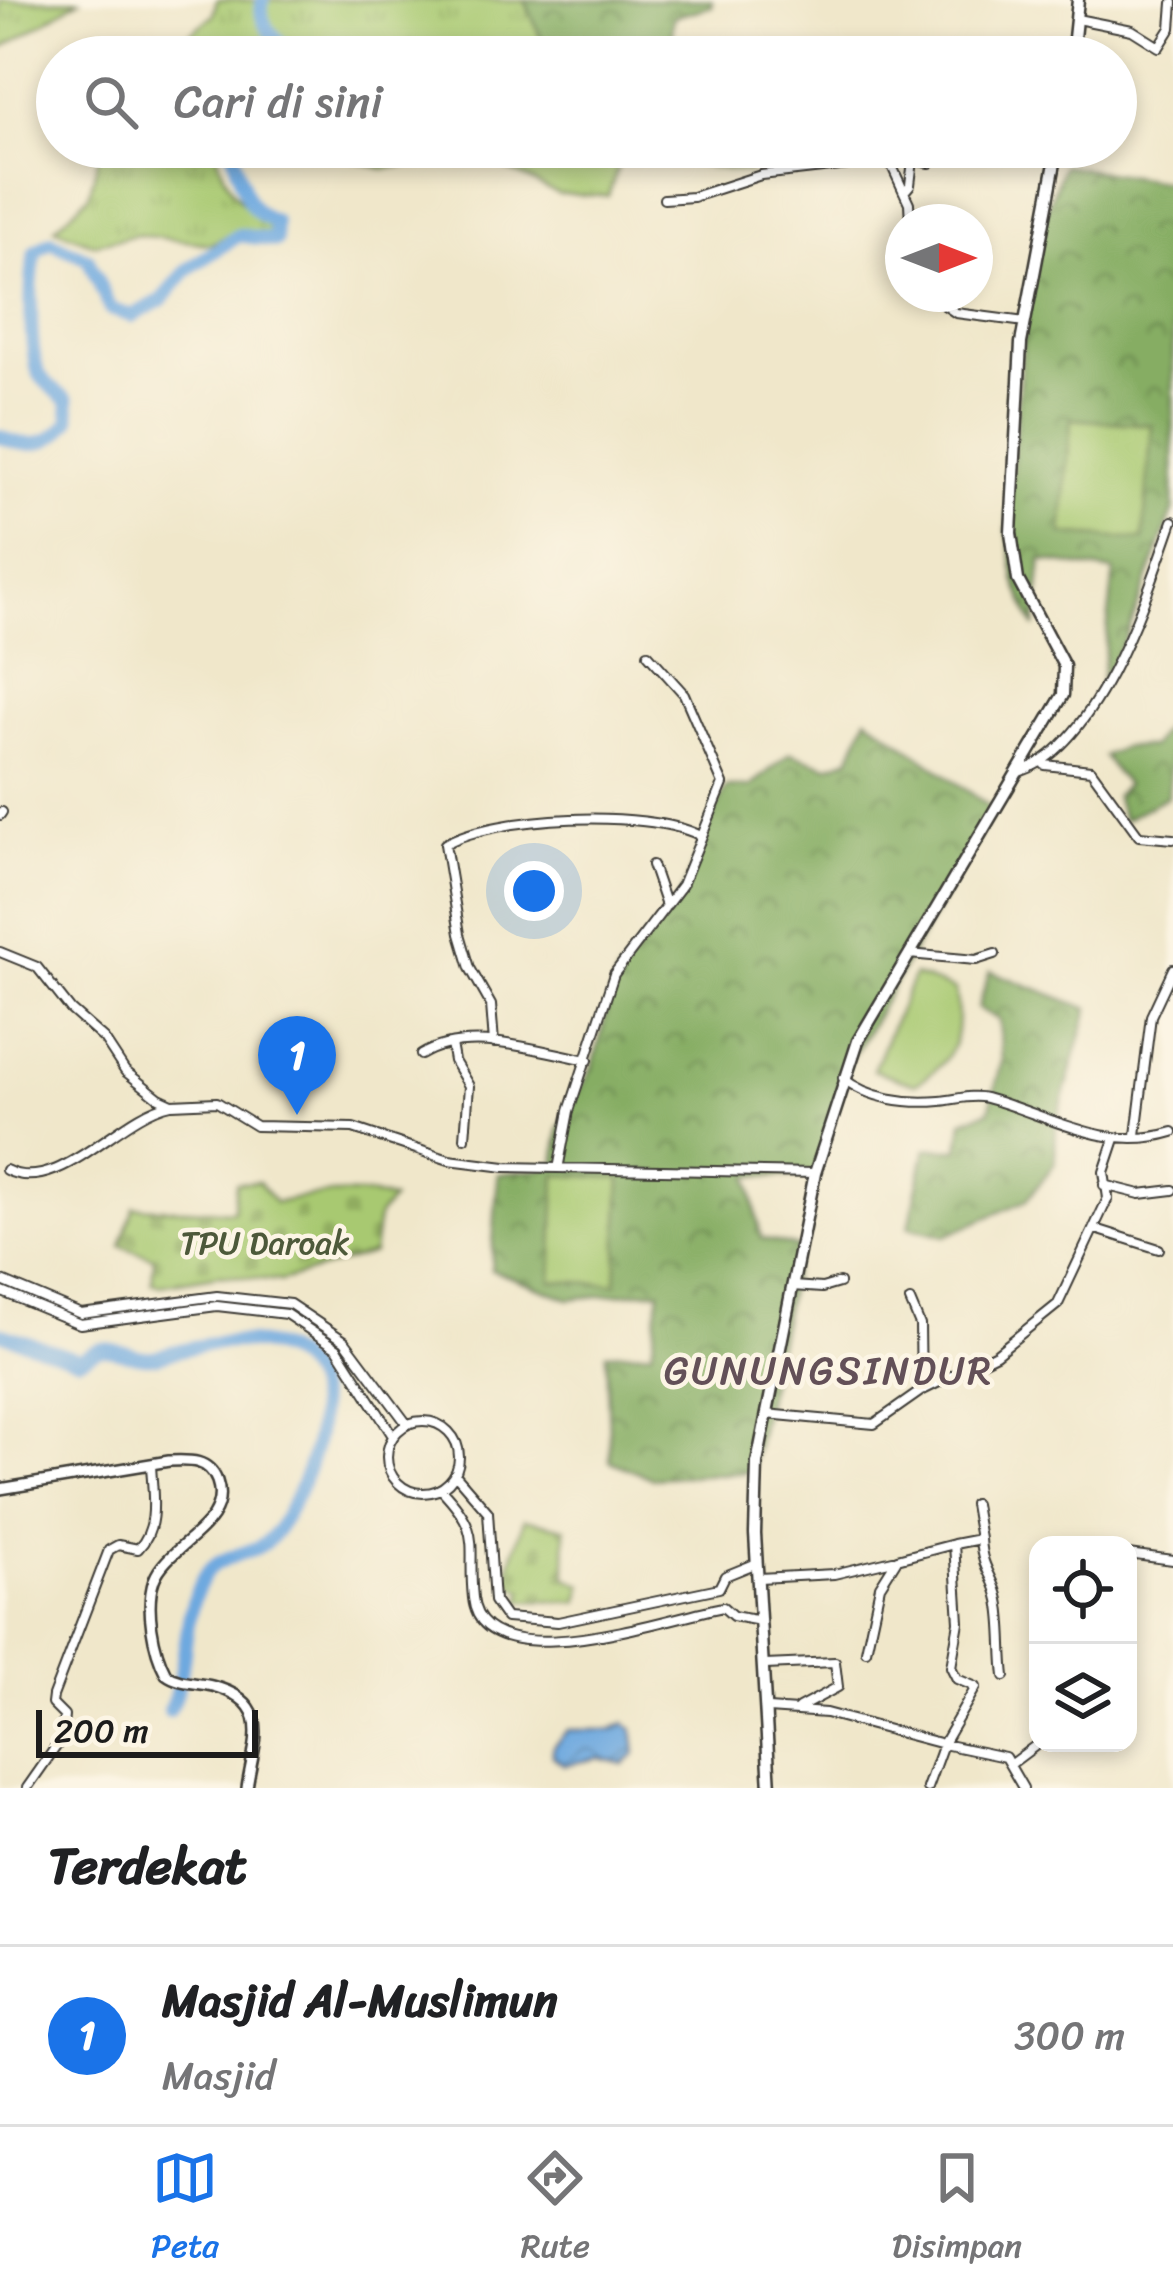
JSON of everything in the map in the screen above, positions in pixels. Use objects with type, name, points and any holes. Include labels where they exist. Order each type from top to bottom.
[{"type":"main road","points":[[1075,36],[1078,0]]},
{"type":"main road","points":[[770,1788],[754,1500],[765,1414],[814,1173],[842,1077],[909,954],[1057,707],[1066,676],[1013,562],[1016,393],[1054,168]]},
{"type":"street","points":[[1078,19],[1132,30],[1159,47],[1171,28],[1172,3]]},
{"type":"street","points":[[664,199],[693,197],[761,175],[822,168]]},
{"type":"street","points":[[893,168],[906,204]]},
{"type":"street","points":[[904,192],[912,168]]},
{"type":"street","points":[[955,312],[1025,322]]},
{"type":"street","points":[[1043,764],[1105,684],[1173,521]]},
{"type":"street","points":[[559,1164],[569,1112],[614,974],[682,885],[722,776],[684,694],[648,654]]},
{"type":"street","points":[[1015,774],[1043,764],[1091,770],[1139,836],[1173,839]]},
{"type":"street","points":[[494,1042],[487,991],[474,978],[460,934],[445,844],[476,828],[635,816],[699,835]]},
{"type":"street","points":[[652,865],[665,906]]},
{"type":"street","points":[[0,952],[37,967],[70,1010],[104,1039],[124,1071],[172,1103]]},
{"type":"street","points":[[909,954],[976,961],[995,955]]},
{"type":"street","points":[[1136,1136],[1137,1107],[1147,1082],[1151,1016],[1173,969]]},
{"type":"street","points":[[421,1055],[451,1044],[494,1042],[588,1060]]},
{"type":"street","points":[[451,1044],[454,1061],[469,1086],[465,1138]]},
{"type":"street","points":[[842,1077],[861,1091],[911,1102],[985,1098],[1045,1122],[1115,1138],[1173,1132]]},
{"type":"street","points":[[6,1170],[28,1178],[49,1174],[144,1111],[172,1103],[217,1102],[256,1126],[353,1128],[465,1163],[814,1173]]},
{"type":"street","points":[[765,1414],[874,1424],[921,1391],[996,1354],[1058,1304],[1108,1198],[1104,1185],[1115,1138]]},
{"type":"street","points":[[1104,1185],[1140,1194],[1173,1190]]},
{"type":"street","points":[[1096,1228],[1159,1249]]},
{"type":"street","points":[[0,1280],[81,1314],[217,1296],[290,1304],[345,1341],[407,1424]]},
{"type":"street","points":[[790,1285],[822,1288],[838,1283]]},
{"type":"street","points":[[0,1291],[80,1324],[217,1306],[286,1314],[338,1348],[393,1436]]},
{"type":"street","points":[[910,1301],[920,1325],[921,1391]]},
{"type":"street","points":[[433,1422],[451,1434],[459,1453],[455,1474],[441,1489],[413,1492],[396,1482],[386,1455],[393,1436],[407,1424],[433,1422]]},
{"type":"street","points":[[28,1788],[62,1738],[64,1716],[52,1704],[53,1696],[109,1550],[118,1544],[138,1549],[154,1520],[151,1464]]},
{"type":"street","points":[[0,1489],[151,1464],[203,1464],[215,1476],[220,1498],[206,1525],[164,1561],[151,1592],[161,1664],[174,1680],[235,1696],[253,1715],[260,1736],[247,1788]]},
{"type":"street","points":[[455,1474],[488,1512],[494,1601],[501,1615],[518,1622],[558,1622],[719,1588]]},
{"type":"street","points":[[441,1489],[470,1521],[474,1605],[488,1630],[515,1642],[560,1642],[723,1607]]},
{"type":"street","points":[[974,1504],[982,1570],[995,1583],[1000,1608],[1005,1676]]},
{"type":"street","points":[[759,1578],[834,1574],[980,1539]]},
{"type":"street","points":[[927,1788],[943,1744],[976,1688],[957,1679],[951,1667],[959,1622],[954,1544]]},
{"type":"street","points":[[1137,1555],[1173,1561]]},
{"type":"street","points":[[866,1651],[880,1586],[897,1559]]},
{"type":"street","points":[[758,1563],[724,1576],[719,1588],[723,1607],[733,1616],[762,1620]]},
{"type":"street","points":[[611,1610],[616,1630]]},
{"type":"street","points":[[765,1665],[836,1662],[838,1687],[796,1709]]},
{"type":"street","points":[[768,1709],[796,1709],[988,1752],[1011,1764],[1023,1788]]},
{"type":"street","points":[[1011,1764],[1029,1750]]},
{"type":"green space","points":[[0,0],[79,0],[0,50]]},
{"type":"green space","points":[[217,0],[525,0],[540,36],[188,36],[213,15]]},
{"type":"green space","points":[[525,0],[712,0],[712,6],[673,17],[672,36],[540,36]]},
{"type":"green space","points":[[96,168],[222,168],[234,194],[251,210],[275,222],[276,233],[269,240],[234,233],[210,244],[137,235],[93,244],[55,228],[89,195]]},
{"type":"green space","points":[[505,168],[618,168],[608,196],[558,194]]},
{"type":"green space","points":[[1062,168],[1173,183],[1173,511],[1129,630],[1101,685],[1114,572],[1042,560],[1035,628],[1016,583],[1007,528],[1025,319],[1045,215]]},
{"type":"green space","points":[[1071,419],[1152,425],[1143,540],[1062,534]]},
{"type":"green space","points":[[1173,714],[1168,796],[1123,820],[1115,796],[1126,785],[1103,756],[1123,747],[1151,747]]},
{"type":"green space","points":[[867,717],[994,810],[845,1070],[815,1177],[749,1176],[761,1238],[798,1247],[751,1472],[651,1478],[610,1461],[606,1353],[652,1351],[660,1290],[569,1299],[491,1270],[498,1174],[555,1168],[559,1128],[593,1066],[616,976],[675,908],[726,787],[750,787],[790,753],[828,766],[850,758]]},
{"type":"green space","points":[[990,971],[1089,1009],[1056,1124],[1055,1163],[1027,1200],[945,1236],[909,1227],[926,1149],[959,1149],[963,1120],[989,1111],[1002,1061],[999,1020],[978,1008]]},
{"type":"green space","points":[[914,975],[955,990],[958,1020],[948,1056],[915,1084],[873,1070]]},
{"type":"green space","points":[[556,1175],[621,1178],[616,1284],[552,1281]]},
{"type":"green space","name":"TPU Daroak","points":[[259,1182],[275,1203],[334,1194],[392,1200],[378,1216],[373,1253],[281,1281],[220,1275],[161,1285],[152,1283],[154,1258],[121,1246],[134,1207],[233,1211],[236,1183]]},
{"type":"green space","points":[[524,1519],[565,1528],[566,1577],[583,1585],[579,1602],[521,1601],[524,1590],[505,1583]]},
{"type":"water","points":[[625,1723],[633,1728],[636,1753],[624,1764],[599,1758],[564,1765],[553,1756],[553,1746],[568,1730],[610,1730]]},
{"type":"waterway","points":[[263,0],[263,18],[274,36]]},
{"type":"waterway","points":[[0,436],[39,443],[70,420],[68,401],[36,365],[31,314],[36,251],[51,242],[88,259],[110,309],[132,316],[162,300],[188,269],[239,235],[276,241],[275,222],[255,210],[237,168]]},
{"type":"waterway","points":[[0,1333],[78,1359],[103,1349],[151,1357],[213,1344],[257,1344],[289,1354],[309,1374],[319,1403],[316,1439],[302,1482],[269,1539],[219,1562],[203,1578],[169,1710]]},
{"type":"place","name":"Masjid Al-Muslimun","points":[[297,1115]]},
{"type":"district","name":"GUNUNGSINDUR","points":[[829,1370]]}]
